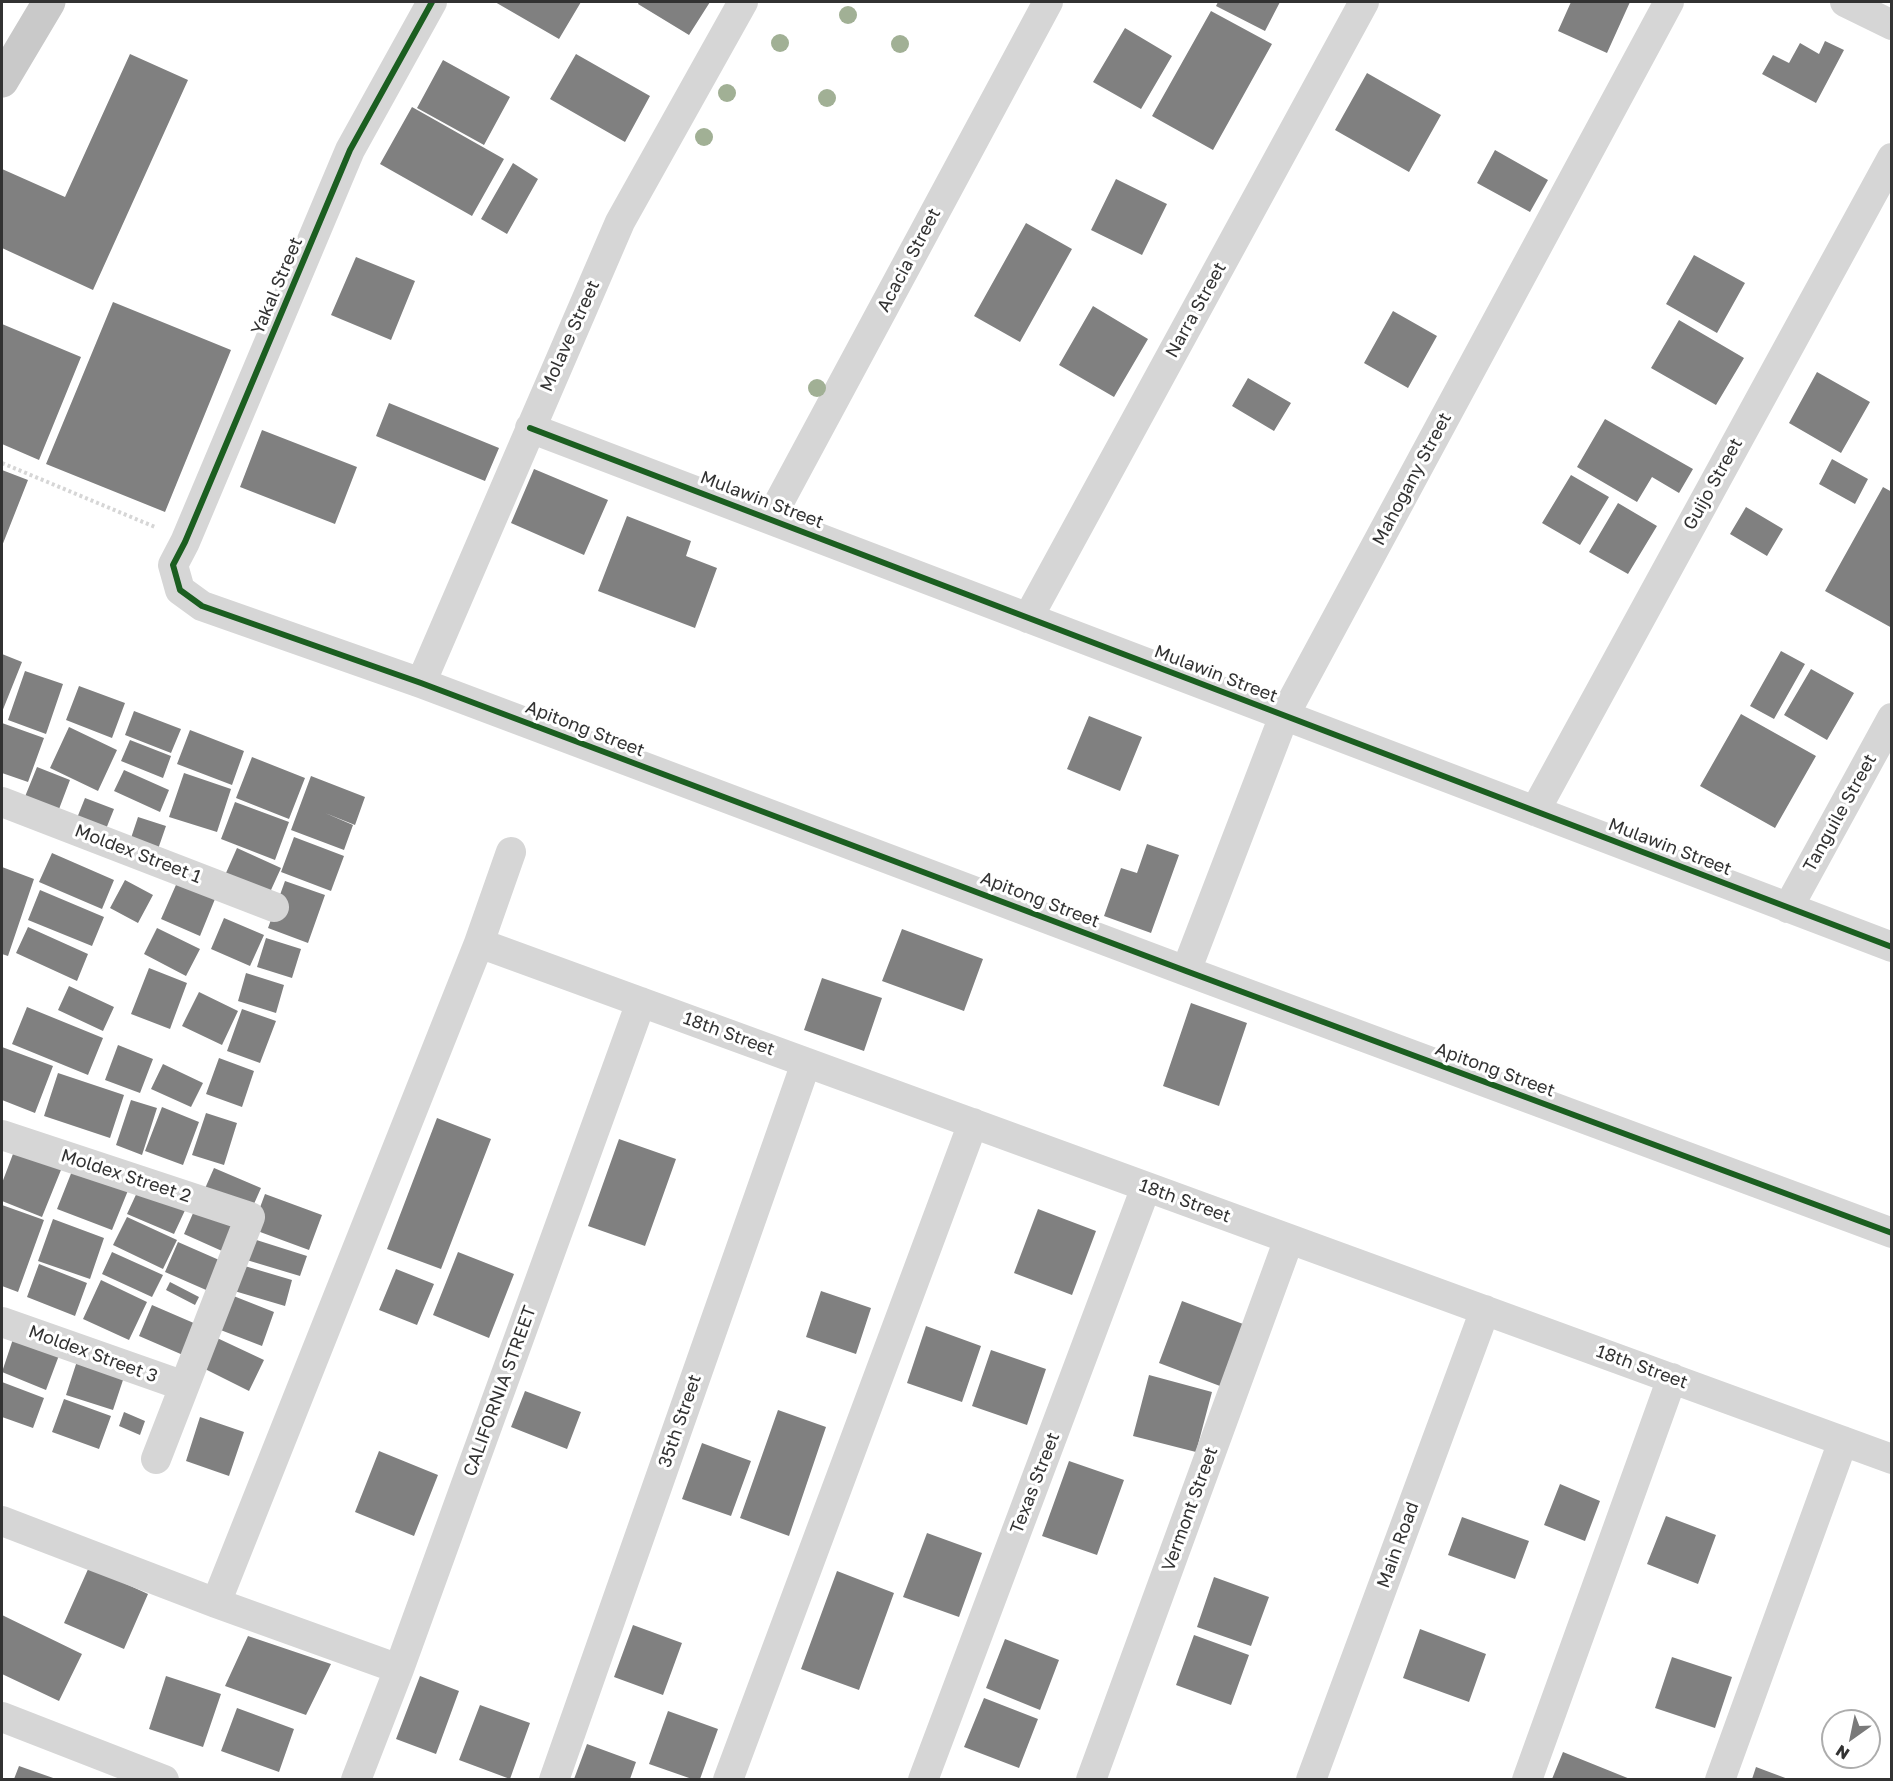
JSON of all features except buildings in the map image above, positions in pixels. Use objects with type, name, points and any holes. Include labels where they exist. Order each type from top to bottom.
[{"type":"main road","points":[[2,81],[49,2]]},
{"type":"street","name":"Yakal Street","points":[[180,590],[173,565],[185,542],[350,150],[432,2]]},
{"type":"street","name":"Molave Street","points":[[421,683],[620,222],[743,2]]},
{"type":"street","name":"Acacia Street","points":[[770,519],[1048,2]]},
{"type":"street","name":"Narra Street","points":[[1028,618],[1364,2]]},
{"type":"street","name":"Mahogany Street","points":[[1186,971],[1284,716],[1669,2]]},
{"type":"street","points":[[1845,2],[1892,25]]},
{"type":"street","name":"Guijo Street","points":[[1535,811],[1892,158]]},
{"type":"street","name":"Mulawin Street","points":[[530,428],[1892,947]]},
{"type":"street","name":"Apitong Street","points":[[180,590],[202,606],[421,683],[1186,971],[1892,1233]]},
{"type":"street","name":"Tanguile Street","points":[[1788,908],[1892,718]]},
{"type":"street","name":"Moldex Street 1","points":[[2,802],[273,907]]},
{"type":"street","points":[[216,1603],[479,943],[511,852]]},
{"type":"street","name":"18th Street","points":[[479,943],[1892,1459]]},
{"type":"street","name":"CALIFORNIA STREET","points":[[356,1779],[399,1669],[641,1002]]},
{"type":"street","name":"35th Street","points":[[554,1779],[806,1063]]},
{"type":"street","points":[[728,1779],[973,1123]]},
{"type":"street","name":"Moldex Street 2","points":[[2,1135],[250,1217],[184,1386]]},
{"type":"street","name":"Texas Street","points":[[923,1779],[1146,1187]]},
{"type":"street","name":"Vermont Street","points":[[1091,1779],[1289,1239]]},
{"type":"street","name":"Main Road","points":[[1311,1779],[1485,1310]]},
{"type":"street","name":"Moldex Street 3","points":[[2,1322],[184,1386]]},
{"type":"street","points":[[1527,1779],[1672,1378]]},
{"type":"street","points":[[156,1459],[184,1386]]},
{"type":"street","points":[[1720,1779],[1843,1441]]},
{"type":"street","points":[[2,1521],[216,1603],[399,1669]]},
{"type":"street","points":[[2,1717],[164,1779]]},
{"type":"path","points":[[2,463],[138,519],[185,542]]},
{"type":"cycle path","points":[[432,2],[350,150],[185,542],[173,565],[180,590],[202,606],[421,683],[1186,971],[1892,1233]]},
{"type":"cycle path","points":[[530,428],[1892,947]]}]
